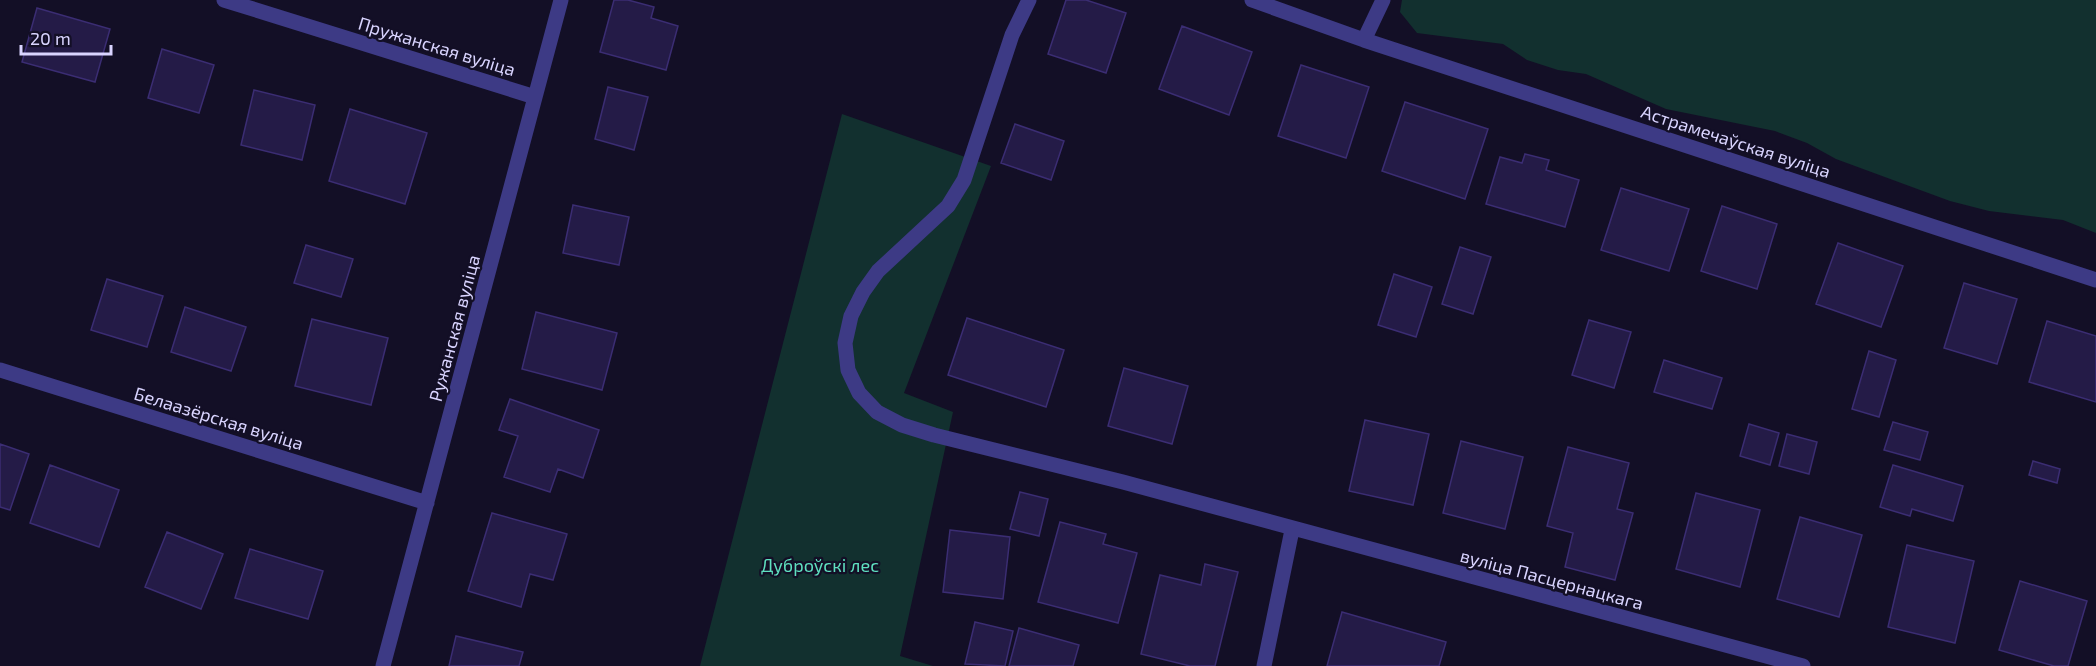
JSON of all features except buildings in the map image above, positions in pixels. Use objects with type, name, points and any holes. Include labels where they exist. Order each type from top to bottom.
[{"type":"street","name":"Пружанская вуліца","points":[[224,0],[535,97]]},
{"type":"street","name":"Ружанская вуліца","points":[[383,666],[561,0]]},
{"type":"street","name":"вуліца Пасцернацкага","points":[[1029,0],[1012,35],[964,180],[948,206],[878,271],[863,292],[851,316],[845,343],[848,370],[859,393],[877,412],[902,425],[1803,666]]},
{"type":"street","name":"Астрамечаўская вуліца","points":[[1252,0],[1364,40],[2096,280]]},
{"type":"street","points":[[1364,40],[1383,0]]},
{"type":"street","name":"Белаазёрская вуліца","points":[[0,370],[427,503]]},
{"type":"street","points":[[1264,666],[1292,530]]},
{"type":"street","points":[[1740,666],[1744,650]]},
{"type":"green space","points":[[1402,0],[2096,0],[2096,233],[2063,220],[1989,211],[1950,201],[1836,159],[1807,143],[1775,131],[1666,109],[1586,74],[1558,70],[1527,60],[1503,44],[1417,33],[1400,12]]},
{"type":"green space","name":"Дуброўскі лес","points":[[842,114],[991,166],[904,393],[953,412],[900,656],[933,666],[700,666]]}]
